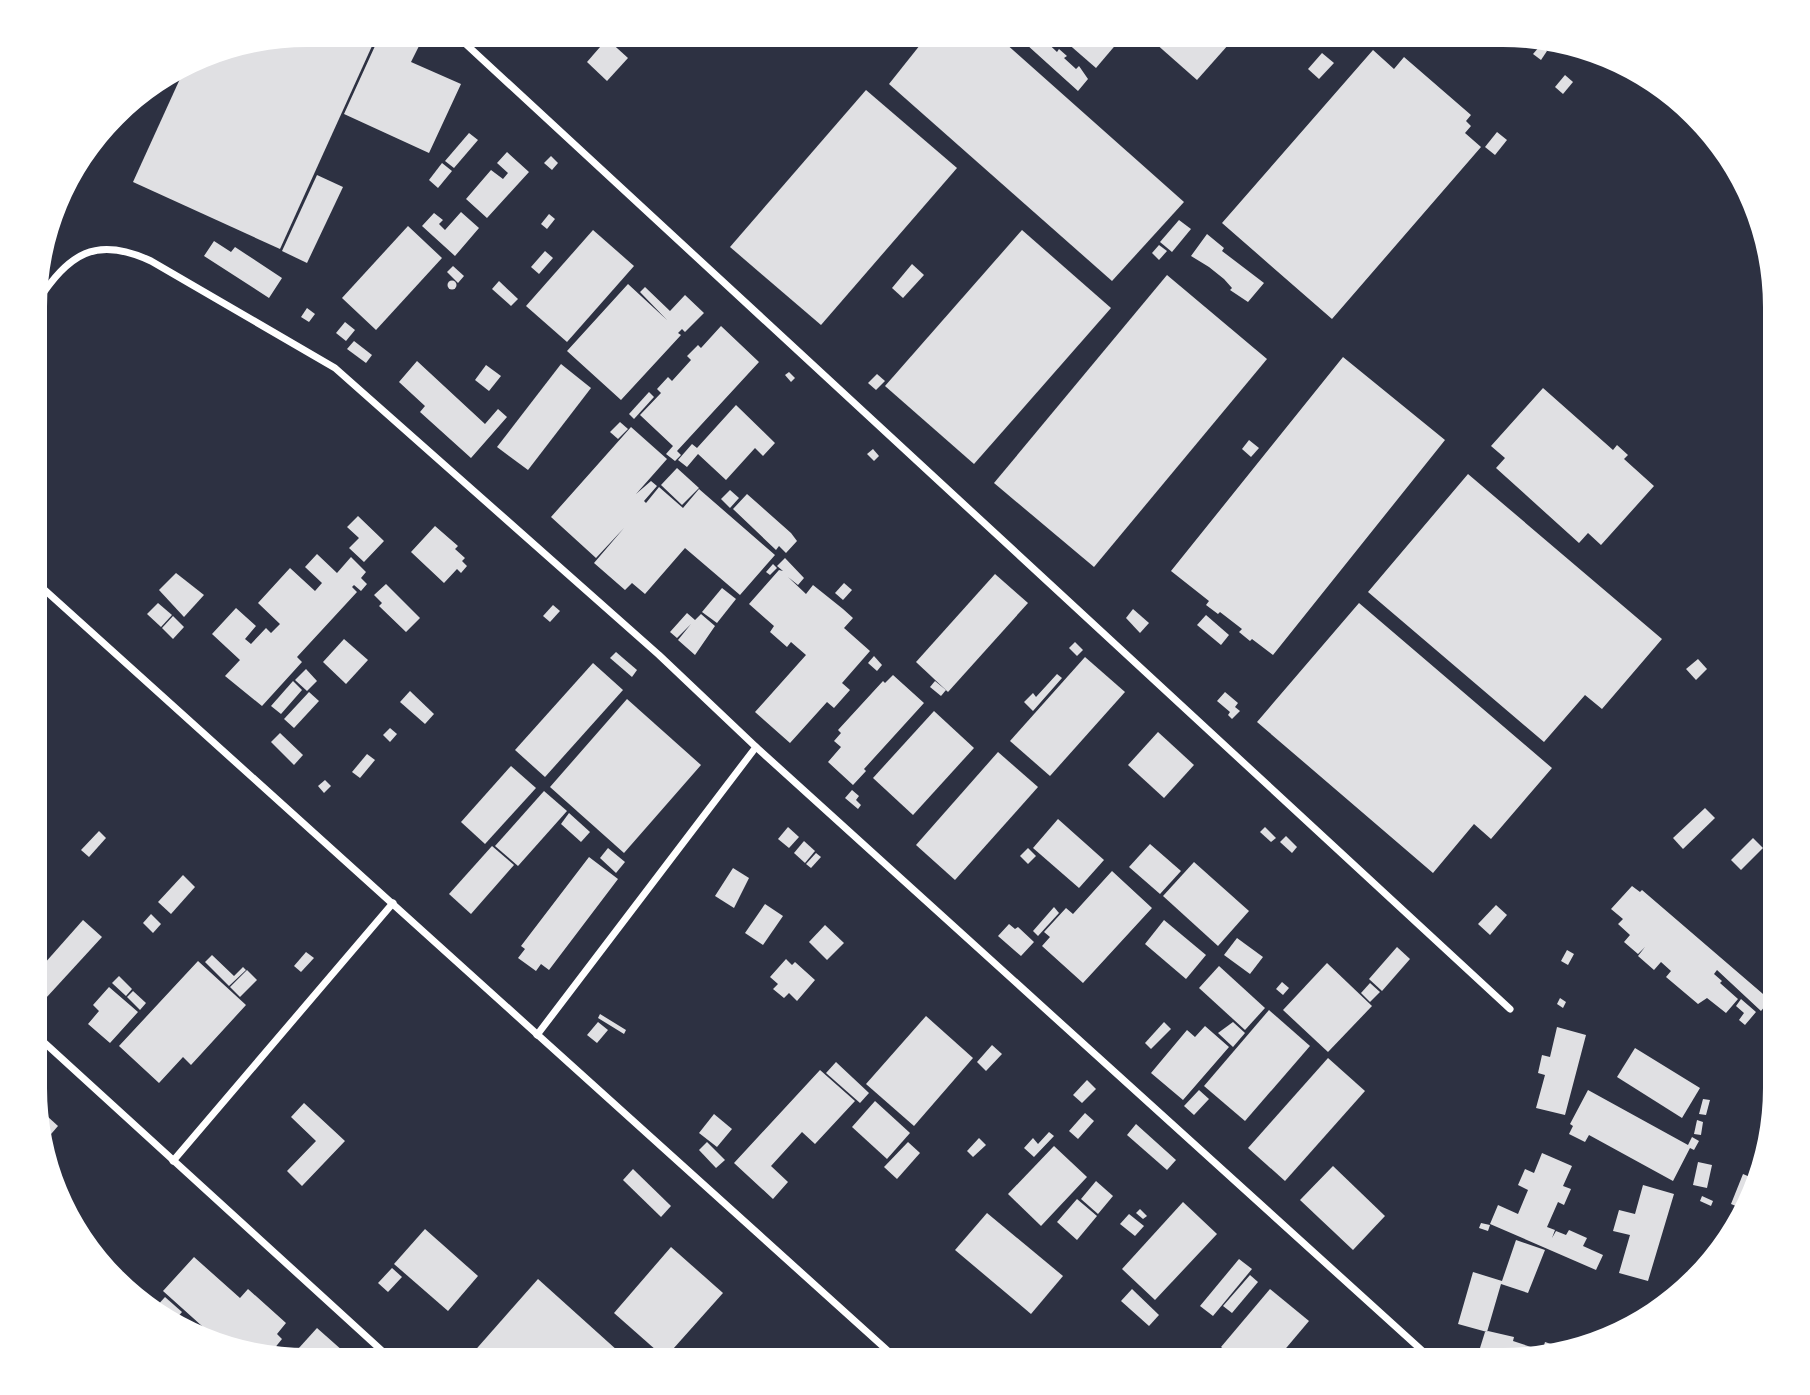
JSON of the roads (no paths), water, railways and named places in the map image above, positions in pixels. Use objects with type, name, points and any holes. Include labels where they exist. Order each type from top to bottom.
[{"type":"street","points":[[469,47],[1510,1009]]},
{"type":"street","points":[[48,286],[55,276],[78,256],[94,250],[123,250],[151,261],[317,355],[571,576],[756,747],[1420,1348]]},
{"type":"street","points":[[47,592],[885,1348]]},
{"type":"street","points":[[537,1035],[756,747]]},
{"type":"street","points":[[173,1161],[393,903]]},
{"type":"street","points":[[47,1045],[379,1348]]}]
